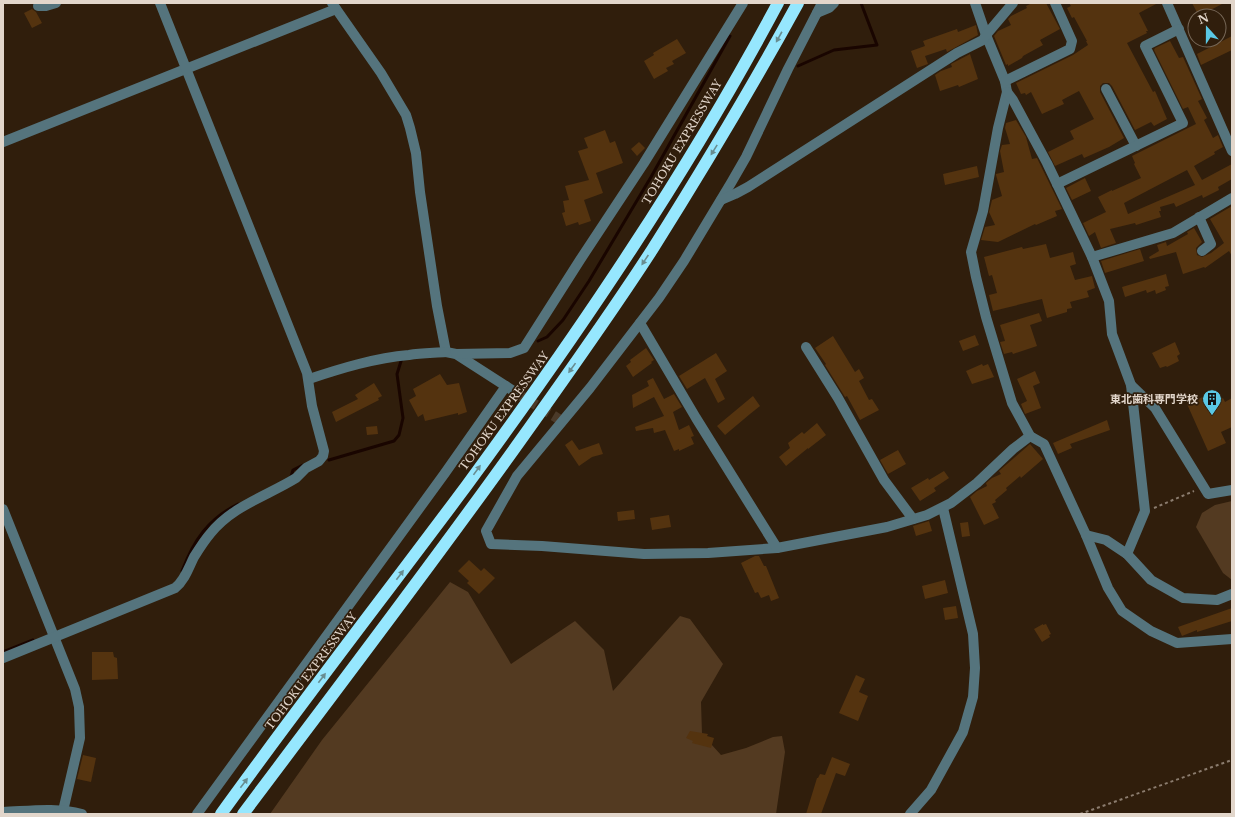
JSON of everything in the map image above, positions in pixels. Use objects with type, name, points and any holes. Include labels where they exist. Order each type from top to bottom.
[{"type":"highway","name":"TOHOKU EXPRESSWAY","points":[[221,814],[468,483],[566,345],[640,235],[704,133],[778,3]]},
{"type":"highway","points":[[243,814],[408,593],[576,362],[651,251],[714,150],[743,102],[798,3]]},
{"type":"street","points":[[38,6],[46,6],[56,3]]},
{"type":"street","points":[[3,658],[176,588],[182,582],[194,557],[206,539],[230,515],[247,504],[294,480],[306,468],[321,460],[323,456],[324,446],[312,406],[309,379],[160,3]]},
{"type":"street","points":[[309,379],[352,366],[395,357],[448,350],[510,353],[524,348],[648,156],[743,3]]},
{"type":"street","points":[[822,3],[788,69],[746,157],[684,261],[659,298],[590,388],[517,476],[486,531],[491,544],[542,546],[644,554],[708,553],[777,548],[887,527],[943,508],[977,483],[1013,449],[1030,436]]},
{"type":"street","points":[[817,13],[829,8],[834,3]]},
{"type":"street","points":[[975,3],[1005,82],[1007,92],[998,128],[983,211],[971,252],[984,310],[1012,403],[1030,436],[1044,444],[1086,535],[1108,588],[1122,612],[1151,631],[1177,643],[1232,639]]},
{"type":"street","points":[[721,200],[748,187],[957,53],[980,43],[1013,3]]},
{"type":"street","points":[[1005,82],[1070,49],[1072,41],[1055,3]]},
{"type":"street","points":[[1167,3],[1232,151]]},
{"type":"street","points":[[3,142],[187,69],[334,6],[381,73],[406,115],[416,154],[420,192],[437,306],[448,350],[515,392]]},
{"type":"street","points":[[1056,184],[1183,123],[1146,46],[1178,29]]},
{"type":"street","points":[[1106,88],[1136,146]]},
{"type":"street","points":[[1007,92],[1013,100],[1047,163],[1092,257],[1109,301],[1112,334],[1130,385],[1145,511],[1127,554]]},
{"type":"street","points":[[1092,257],[1173,233],[1232,198]]},
{"type":"street","points":[[1199,217],[1211,244],[1202,251]]},
{"type":"street","points":[[640,323],[696,418],[777,548]]},
{"type":"street","points":[[806,347],[838,398],[884,480],[913,519]]},
{"type":"street","points":[[1130,385],[1155,408],[1202,488],[1208,494],[1232,490]]},
{"type":"street","points":[[197,814],[445,473],[506,386]]},
{"type":"street","points":[[910,814],[931,790],[963,732],[973,697],[975,668],[973,634],[943,508]]},
{"type":"street","points":[[3,509],[75,689],[79,707],[80,738],[63,811]]},
{"type":"street","points":[[1086,535],[1106,540],[1127,554],[1151,580],[1182,598],[1217,600],[1232,594]]},
{"type":"street","points":[[3,812],[45,810],[82,814]]},
{"type":"path","points":[[1145,511],[1202,488]]},
{"type":"path","points":[[1080,814],[1232,760]]},
{"type":"shaded area","points":[[1232,501],[1232,580],[1223,573],[1196,527],[1202,513],[1215,505]]},
{"type":"shaded area","points":[[450,582],[468,592],[511,664],[575,621],[604,650],[613,691],[680,616],[690,619],[723,664],[701,702],[702,734],[721,755],[746,748],[773,737],[782,736],[785,752],[776,814],[270,814],[322,740]]},
{"type":"building","points":[[1032,3],[1046,3],[1060,29],[1040,40],[1043,45],[1008,66],[1008,64],[1006,65],[994,36],[998,31],[1011,25],[1008,19],[1011,16],[1027,8],[1026,6]]},
{"type":"building","points":[[1069,3],[1158,3],[1139,13],[1148,31],[1146,31],[1147,33],[1127,43],[1153,92],[1155,91],[1167,119],[1154,126],[1151,122],[1135,130],[1112,86],[1109,83],[1103,83],[1100,86],[1100,92],[1124,138],[1109,147],[1084,158],[1082,154],[1055,166],[1048,152],[1074,139],[1070,131],[1094,119],[1079,91],[1062,100],[1064,104],[1042,114],[1031,92],[1026,95],[1025,93],[1021,94],[1016,83],[1073,55],[1088,45],[1074,17],[1072,18],[1067,8],[1071,6]]},
{"type":"building","points":[[1192,3],[1224,3],[1214,8],[1195,8]]},
{"type":"building","points":[[32,9],[36,12],[42,23],[32,28],[24,13]]},
{"type":"building","points":[[976,25],[978,35],[947,52],[946,49],[925,56],[928,64],[917,68],[911,51],[925,46],[923,41],[957,29],[958,32]]},
{"type":"building","points":[[1232,36],[1232,50],[1201,65],[1197,54],[1209,48],[1227,48],[1227,39]]},
{"type":"building","points":[[677,39],[686,53],[672,61],[674,64],[666,68],[668,71],[654,79],[644,61],[654,55],[653,53]]},
{"type":"building","points":[[1170,41],[1179,58],[1183,57],[1202,99],[1198,101],[1207,118],[1204,120],[1213,138],[1218,135],[1223,147],[1214,152],[1215,154],[1194,166],[1202,180],[1232,164],[1232,179],[1218,187],[1219,190],[1203,198],[1202,195],[1176,207],[1174,203],[1160,207],[1161,211],[1159,211],[1161,217],[1136,225],[1135,223],[1110,229],[1116,243],[1101,248],[1095,232],[1089,236],[1083,223],[1106,212],[1098,197],[1141,178],[1132,156],[1196,124],[1188,107],[1183,109],[1154,50],[1155,48]],"holes":[[[1187,170],[1195,185],[1128,214],[1124,203]]]},
{"type":"building","points":[[970,54],[978,79],[959,87],[958,85],[940,91],[935,75],[952,67],[951,64]]},
{"type":"building","points":[[1016,120],[1026,137],[1032,159],[1037,158],[1062,209],[1055,211],[1057,216],[1036,225],[1035,224],[998,242],[981,240],[985,227],[995,225],[989,212],[992,200],[1002,196],[996,175],[1004,172],[1000,151],[1002,145],[1010,144],[1005,128],[1006,123]]},
{"type":"building","points":[[605,130],[610,143],[615,141],[623,163],[596,173],[603,193],[584,200],[591,221],[579,225],[578,222],[566,226],[562,213],[565,212],[563,201],[569,200],[565,186],[589,180],[578,151],[588,148],[584,138]]},
{"type":"building","points":[[639,142],[645,148],[637,156],[631,149]]},
{"type":"building","points":[[977,166],[979,177],[945,185],[943,174]]},
{"type":"building","points":[[1085,178],[1091,191],[1072,200],[1066,188]]},
{"type":"building","points":[[1232,206],[1232,256],[1229,251],[1205,268],[1204,267],[1183,274],[1176,252],[1150,259],[1149,257],[1159,251],[1157,245],[1166,242],[1167,246],[1188,234],[1187,232],[1194,228],[1202,242],[1196,248],[1197,255],[1202,257],[1211,253],[1224,243],[1210,219]]},
{"type":"building","points":[[1046,244],[1050,258],[1073,252],[1076,264],[1070,266],[1075,280],[1092,276],[1095,288],[1087,291],[1089,297],[1070,302],[1072,308],[1067,309],[1067,312],[1047,318],[1042,299],[993,311],[989,295],[997,293],[992,275],[989,276],[984,257],[1022,247],[1023,249]]},
{"type":"building","points":[[1140,249],[1144,261],[1105,273],[1101,261]]},
{"type":"building","points":[[1166,274],[1169,286],[1165,287],[1166,290],[1156,294],[1155,290],[1147,293],[1146,290],[1125,297],[1122,287]]},
{"type":"building","points":[[1039,313],[1042,321],[1030,325],[1037,346],[1013,354],[1012,352],[1004,354],[1000,342],[1005,341],[1000,325]]},
{"type":"building","points":[[975,335],[979,345],[963,351],[959,341]]},
{"type":"building","points":[[833,336],[855,372],[859,369],[864,378],[859,381],[869,400],[872,399],[879,410],[860,420],[847,396],[845,397],[815,348]]},
{"type":"building","points":[[1175,342],[1180,354],[1177,356],[1179,361],[1167,367],[1160,368],[1152,353]]},
{"type":"building","points":[[646,348],[654,360],[633,377],[626,366],[631,362],[630,360]]},
{"type":"building","points":[[716,353],[727,371],[715,379],[725,399],[718,403],[705,378],[687,389],[679,376]]},
{"type":"building","points":[[982,364],[983,366],[988,364],[994,377],[972,384],[966,371]]},
{"type":"building","points":[[1035,371],[1040,383],[1033,386],[1041,408],[1025,414],[1021,404],[1027,401],[1017,379]]},
{"type":"building","points":[[440,374],[447,385],[459,383],[467,412],[425,421],[423,414],[418,417],[409,400],[416,396],[413,389]]},
{"type":"building","points":[[653,378],[664,399],[674,394],[682,407],[673,412],[679,430],[689,425],[694,436],[691,437],[694,444],[679,451],[679,449],[674,451],[665,430],[654,433],[653,428],[636,431],[635,427],[664,416],[654,397],[633,408],[632,395],[649,386],[647,381]]},
{"type":"building","points":[[374,383],[382,396],[378,398],[379,400],[336,422],[332,412],[358,399],[355,395]]},
{"type":"building","name":"東北歯科専門学校","points":[[1207,395],[1209,399],[1215,396],[1218,401],[1223,398],[1225,402],[1232,398],[1232,427],[1221,432],[1226,443],[1208,451],[1187,404]]},
{"type":"building","points":[[753,396],[760,406],[725,435],[717,426]]},
{"type":"building","points":[[1107,420],[1110,430],[1070,444],[1072,448],[1058,454],[1053,443]]},
{"type":"building","points":[[817,423],[826,435],[786,466],[779,457],[790,448],[788,443],[802,432],[804,434]]},
{"type":"building","points":[[377,426],[378,434],[367,435],[366,427]]},
{"type":"building","points":[[572,440],[579,450],[599,443],[603,454],[592,457],[579,466],[565,445]]},
{"type":"building","points":[[1030,444],[1043,459],[1021,478],[1020,476],[995,500],[996,502],[992,504],[999,518],[984,525],[970,497],[977,491],[987,486],[986,483],[992,478],[1001,474],[999,471]]},
{"type":"building","points":[[898,450],[906,464],[888,474],[880,460]]},
{"type":"building","points":[[944,471],[949,478],[934,488],[936,491],[920,501],[911,488]]},
{"type":"building","points":[[634,510],[635,519],[618,521],[617,512]]},
{"type":"building","points":[[669,515],[671,527],[652,530],[650,518]]},
{"type":"building","points":[[929,521],[932,531],[916,536],[913,526]]},
{"type":"building","points":[[968,522],[970,536],[962,537],[960,523]]},
{"type":"building","points":[[755,556],[759,556],[764,566],[766,566],[779,598],[771,601],[769,595],[761,598],[758,592],[755,593],[741,563]]},
{"type":"building","points":[[469,560],[481,571],[484,568],[495,578],[479,594],[467,583],[469,581],[458,571]]},
{"type":"building","points":[[945,580],[948,593],[925,599],[922,586]]},
{"type":"building","points":[[956,606],[958,618],[945,620],[943,608]]},
{"type":"building","points":[[1232,608],[1232,621],[1197,632],[1197,630],[1182,636],[1178,627]]},
{"type":"building","points":[[1046,624],[1051,634],[1049,635],[1050,637],[1042,642],[1034,629]]},
{"type":"building","points":[[92,652],[113,652],[114,657],[117,658],[118,679],[92,680]]},
{"type":"building","points":[[856,675],[865,679],[859,692],[868,696],[858,721],[839,713]]},
{"type":"building","points":[[690,731],[708,734],[707,736],[714,738],[711,748],[692,743],[693,741],[686,738]]},
{"type":"building","points":[[83,755],[96,758],[91,782],[77,779]]},
{"type":"building","points":[[832,757],[850,764],[845,776],[836,773],[821,814],[806,814],[817,778],[820,774],[825,775]]},
{"type":"waterway","points":[[798,66],[834,50],[877,45],[861,3]]},
{"type":"waterway","points":[[538,341],[547,337],[563,320],[589,281],[651,177],[730,36]]},
{"type":"waterway","points":[[329,460],[394,441],[399,435],[403,418],[397,374],[402,358]]},
{"type":"waterway","points":[[291,477],[293,470],[303,465]]},
{"type":"waterway","points":[[182,571],[197,540],[203,532],[218,516],[238,504]]},
{"type":"waterway","points":[[3,652],[33,640]]},
{"type":"tunnel","points":[[515,392],[562,421]]},
{"type":"place","name":"東北歯科専門学校","points":[[1212,416]]}]
